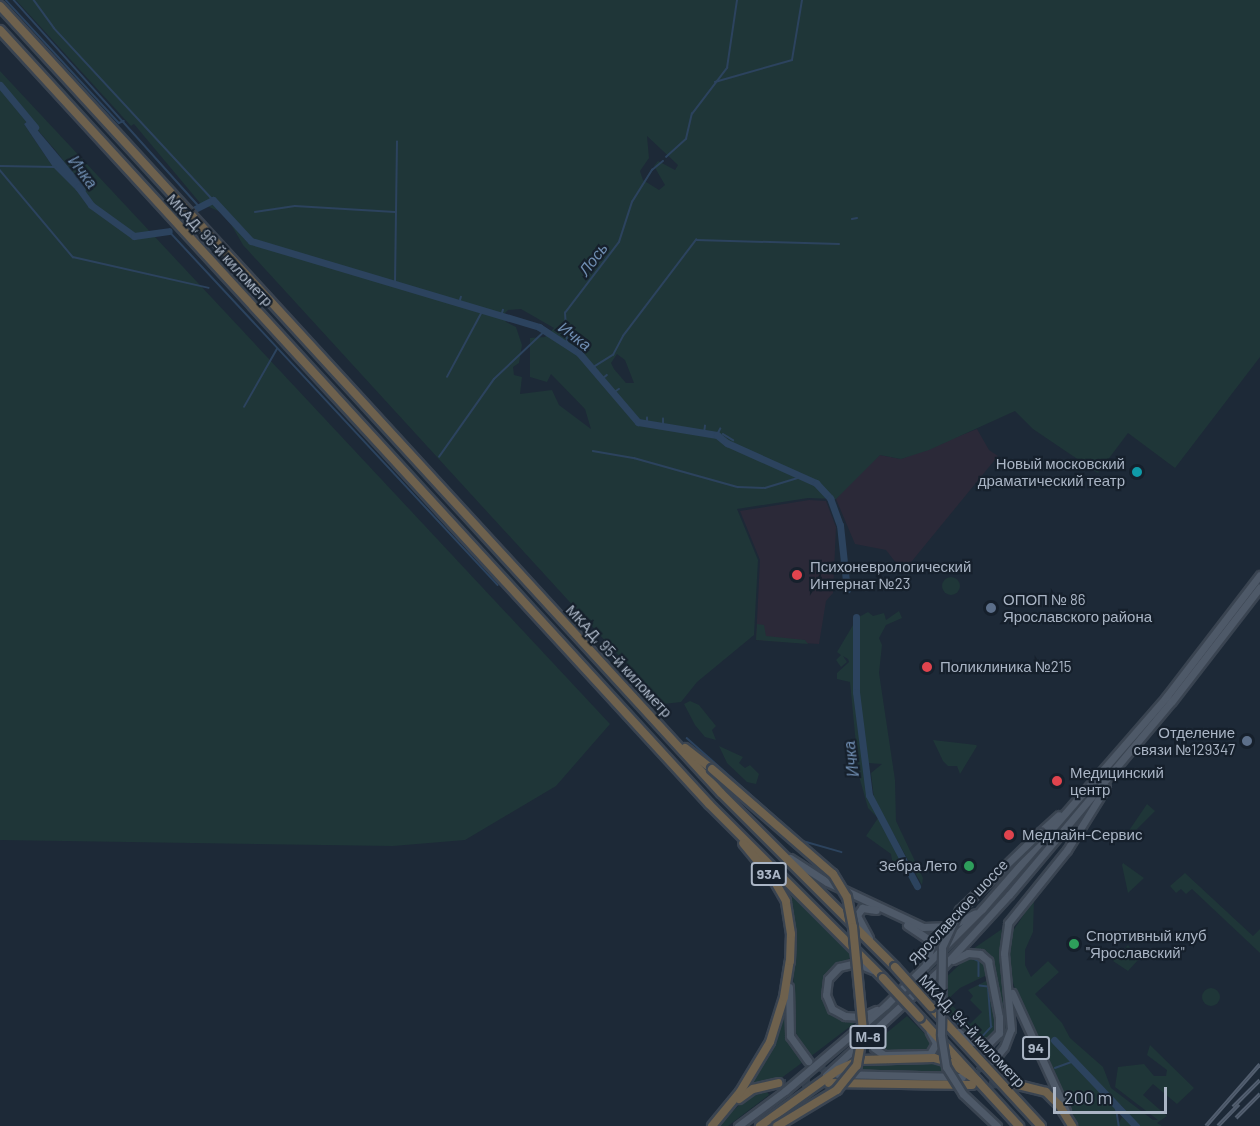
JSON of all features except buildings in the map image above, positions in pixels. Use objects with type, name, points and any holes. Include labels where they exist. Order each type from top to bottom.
[{"type":"highway","name":"МКАД, 96-й километр","points":[[0,6],[416,459]]},
{"type":"highway","name":"МКАД, 96-й километр","points":[[0,30],[404,470]]},
{"type":"highway","name":"МКАД, 95-й километр","points":[[416,459],[667,734],[807,878]]},
{"type":"highway","name":"МКАД, 95-й километр","points":[[404,470],[709,804],[786,878]]},
{"type":"highway","points":[[667,734],[712,769],[833,874],[847,897],[853,927],[863,1024],[857,1065],[837,1090],[777,1126]]},
{"type":"highway","name":"93A","points":[[709,804],[781,891],[791,923],[790,961],[784,998],[770,1042],[754,1072],[712,1126]]},
{"type":"highway","name":"МКАД, 94-й километр","points":[[786,878],[922,1020],[975,1083],[1019,1126]]},
{"type":"highway","name":"МКАД, 94-й километр","points":[[807,878],[895,967],[1041,1126]]},
{"type":"highway","points":[[792,1102],[838,1070],[870,1059],[934,1058],[951,1063],[975,1083]]},
{"type":"highway","name":"93A","points":[[721,1116],[753,1089],[778,1083]]},
{"type":"highway","points":[[829,1083],[975,1083]]},
{"type":"highway","points":[[1014,1084],[1038,1088],[1053,1097],[1070,1122]]},
{"type":"highway","name":"Ярославское шоссе","points":[[760,1126],[792,1102]]},
{"type":"main road","name":"Ярославское шоссе","points":[[738,1126],[886,1005],[982,909],[1166,697],[1260,575]]},
{"type":"main road","name":"Ярославское шоссе","points":[[792,1102],[893,1015],[942,968],[1120,764],[1260,587]]},
{"type":"main road","name":"94","points":[[993,1061],[1004,1047],[1011,1029],[1004,940],[1015,911],[1067,850],[1120,764]]},
{"type":"main road","points":[[997,1126],[963,1094],[946,1067],[941,1034],[942,947],[959,910],[1040,832],[1080,798]]},
{"type":"main road","points":[[774,846],[827,882],[923,927],[951,926],[982,909]]},
{"type":"main road","points":[[876,947],[858,920],[862,908],[872,908],[929,937],[932,948],[923,970]]},
{"type":"main road","points":[[938,1014],[972,1042],[989,1043],[999,1033],[991,966],[980,954],[959,955],[942,968]]},
{"type":"main road","points":[[790,961],[788,1025],[795,1046],[808,1061]]},
{"type":"main road","points":[[881,976],[856,963],[839,967],[828,979],[826,995],[832,1009],[845,1016],[861,1017],[886,1005]]},
{"type":"main road","name":"94","points":[[1006,976],[1070,1122]]},
{"type":"main road","points":[[893,1015],[874,1041],[879,1054],[930,1054],[936,1043],[922,1020]]},
{"type":"main road","points":[[837,1074],[962,1077]]},
{"type":"shaded area","points":[[977,429],[989,450],[998,456],[903,572],[886,550],[855,544],[836,499],[856,476],[880,455],[901,459]]},
{"type":"shaded area","name":"Психоневрологический Интернат №23","points":[[809,500],[826,501],[836,527],[833,593],[826,601],[819,644],[756,640],[760,560],[740,511]]},
{"type":"green space","points":[[16,0],[1260,0],[1260,357],[1175,468],[1128,433],[1098,473],[1033,429],[1015,411],[929,450],[901,459],[880,455],[836,499],[808,498],[737,509],[758,560],[754,635],[697,682],[681,702],[663,704],[243,245],[225,214],[200,203],[134,124],[131,126]],"holes":[[[647,136],[678,165],[675,170],[658,161],[654,166],[665,185],[659,190],[643,180],[640,171],[649,158]],[[521,309],[554,328],[545,337],[530,338],[530,377],[547,382],[551,374],[585,409],[591,429],[559,405],[552,390],[520,394],[522,377],[514,375],[513,367],[519,363],[522,345],[516,327],[506,322],[504,314],[508,310]],[[617,354],[625,360],[634,383],[626,383],[611,363]]]},
{"type":"green space","points":[[0,71],[610,724],[556,786],[465,840],[393,846],[0,840]],"holes":[[[29,120],[83,187],[53,167],[24,124]]]},
{"type":"green space","points":[[951,577],[957,580],[960,586],[957,592],[951,595],[945,592],[942,586],[945,580]]},
{"type":"green space","points":[[899,611],[902,618],[886,625],[879,638],[882,645],[879,673],[895,780],[896,821],[923,878],[922,885],[874,799],[871,773],[882,764],[868,763],[858,692],[859,617],[868,612],[873,616],[884,613],[886,620]]},
{"type":"green space","points":[[856,620],[855,693],[867,795],[915,879],[915,885],[912,885],[905,868],[892,860],[891,854],[866,836],[878,818],[868,808],[859,776],[850,682],[837,679],[837,673],[849,662],[843,656],[847,662],[841,667],[836,660],[841,655],[837,652]]},
{"type":"green space","points":[[757,624],[764,625],[766,636],[805,640],[808,644],[756,640]]},
{"type":"green space","points":[[690,701],[699,705],[716,726],[712,730],[716,740],[705,737],[695,725],[684,704]]},
{"type":"green space","points":[[933,740],[977,746],[960,774],[957,766],[948,766],[943,761]]},
{"type":"green space","points":[[719,746],[743,757],[739,763],[745,768],[750,765],[759,774],[756,784],[747,782],[727,763]]},
{"type":"green space","points":[[1147,804],[1155,811],[1131,835],[1128,832]]},
{"type":"green space","points":[[1123,863],[1144,878],[1128,893],[1122,865]]},
{"type":"green space","points":[[1185,873],[1253,936],[1260,929],[1260,953],[1192,889],[1186,894],[1181,889],[1176,893],[1170,886]]},
{"type":"green space","points":[[784,885],[853,956],[828,973],[821,994],[828,1011],[856,1022],[810,1057],[793,1028],[793,905]]},
{"type":"green space","points":[[1034,899],[1033,932],[1025,950],[1025,965],[1031,977],[1048,961],[1059,972],[1035,994],[1062,1023],[1070,1038],[1103,1067],[1111,1088],[1153,1120],[1158,1120],[1115,1087],[1118,1067],[1144,1064],[1154,1076],[1166,1076],[1167,1070],[1147,1055],[1150,1045],[1194,1088],[1177,1104],[1153,1084],[1143,1095],[1167,1116],[1157,1123],[1162,1126],[1139,1126],[1121,1105],[1115,1111],[1118,1124],[1122,1117],[1134,1126],[1077,1126],[1019,1002],[1009,969],[1011,934]]},
{"type":"green space","points":[[1002,929],[999,959],[1006,1010],[1000,1010],[991,961],[970,951]]},
{"type":"green space","points":[[1128,945],[1139,959],[1128,971],[1113,961]]},
{"type":"green space","points":[[970,955],[984,959],[989,974],[960,988],[947,1000],[970,1024],[982,1012],[970,1000],[973,996],[968,990],[990,979],[998,1024],[995,1036],[982,1043],[970,1038],[930,992]]},
{"type":"green space","points":[[1211,988],[1217,991],[1220,997],[1217,1003],[1211,1006],[1205,1003],[1202,997],[1205,991]]},
{"type":"green space","points":[[784,1012],[787,1039],[803,1062],[780,1079],[747,1085]]},
{"type":"green space","points":[[1006,1012],[1008,1028],[999,1051],[990,1059],[1005,1034]]},
{"type":"green space","points":[[907,1016],[933,1042],[928,1052],[885,1053],[877,1048],[878,1040]]},
{"type":"green space","points":[[923,1062],[941,1065],[945,1075],[870,1071],[869,1074],[859,1074],[865,1064]]},
{"type":"green space","points":[[765,1088],[769,1095],[728,1126],[718,1126],[745,1099]]},
{"type":"water","points":[[29,120],[82,183],[86,190],[83,197],[53,167],[24,124]]},
{"type":"waterway","points":[[6,0],[119,123],[124,121]]},
{"type":"waterway","points":[[14,0],[199,206]]},
{"type":"waterway","points":[[34,0],[54,28],[213,200]]},
{"type":"waterway","name":"Лось","points":[[666,157],[686,139],[692,114],[727,68],[737,0]]},
{"type":"waterway","points":[[715,82],[792,60],[802,0]]},
{"type":"waterway","name":"Ичка","points":[[0,85],[35,127]]},
{"type":"waterway","points":[[395,284],[397,142]]},
{"type":"waterway","name":"Лось","points":[[567,342],[565,313],[619,242],[632,202],[652,170],[663,161]]},
{"type":"waterway","points":[[0,166],[56,167]]},
{"type":"waterway","points":[[0,170],[73,257],[209,288]]},
{"type":"waterway","name":"Ичка","points":[[78,187],[91,205],[134,236],[169,231]]},
{"type":"waterway","name":"Лось","points":[[195,209],[213,200],[251,241],[539,327],[579,353],[638,422],[717,435],[727,443],[816,483],[830,498],[840,525],[847,590]]},
{"type":"waterway","points":[[255,212],[295,206],[395,212]]},
{"type":"waterway","points":[[852,219],[857,218]]},
{"type":"waterway","points":[[169,231],[498,585]]},
{"type":"waterway","points":[[592,368],[613,355],[623,336],[696,240],[839,244]]},
{"type":"waterway","name":"Ичка","points":[[459,303],[461,297]]},
{"type":"waterway","points":[[447,377],[483,310]]},
{"type":"waterway","name":"Ичка","points":[[501,316],[503,310]]},
{"type":"waterway","points":[[439,457],[494,379],[545,331]]},
{"type":"waterway","points":[[244,407],[277,349]]},
{"type":"waterway","name":"Ичка","points":[[602,379],[607,375]]},
{"type":"waterway","name":"Ичка","points":[[613,393],[619,389]]},
{"type":"waterway","name":"Ичка","points":[[647,418],[647,423]]},
{"type":"waterway","points":[[663,419],[663,425]]},
{"type":"waterway","name":"Ичка","points":[[704,433],[705,426]]},
{"type":"waterway","name":"Ичка","points":[[717,435],[720,429]]},
{"type":"waterway","points":[[723,434],[733,440]]},
{"type":"waterway","points":[[593,451],[634,458],[738,487],[765,488],[802,477]]},
{"type":"waterway","name":"Ичка","points":[[856,617],[856,692],[869,795],[917,886]]},
{"type":"waterway","points":[[687,738],[803,841],[841,852]]},
{"type":"waterway","name":"Ичка","points":[[970,957],[979,961],[979,976]]},
{"type":"waterway","points":[[979,1040],[991,1027],[988,987],[980,986]]},
{"type":"waterway","points":[[958,1024],[965,1019]]},
{"type":"waterway","name":"Ичка","points":[[1054,1040],[1136,1126]]},
{"type":"waterway","points":[[1055,1068],[1074,1061]]},
{"type":"waterway","name":"Ичка","points":[[1116,1106],[1119,1126]]},
{"type":"tunnel","points":[[968,1075],[993,1061]]},
{"type":"tunnel","points":[[810,1063],[832,1073]]},
{"type":"tunnel","points":[[778,1083],[824,1083]]},
{"type":"tunnel","points":[[977,1085],[1014,1084]]},
{"type":"railway","points":[[1206,1126],[1260,1064]]},
{"type":"railway","points":[[1233,1107],[1260,1080]]},
{"type":"railway","points":[[1236,1118],[1260,1094]]},
{"type":"railway","points":[[1218,1126],[1239,1104]]},
{"type":"place","name":"Новый московский драматический театр","points":[[1137,472]]},
{"type":"place","name":"Психоневрологический Интернат №23","points":[[797,575]]},
{"type":"place","name":"ОПОП № 86 Ярославского района","points":[[991,608]]},
{"type":"place","name":"Поликлиника №215","points":[[927,667]]},
{"type":"place","name":"Отделение связи №129347","points":[[1247,741]]},
{"type":"place","name":"Медицинский центр","points":[[1057,781]]},
{"type":"place","name":"Медлайн-Сервис","points":[[1009,835]]},
{"type":"place","name":"Зебра Лето","points":[[969,866]]},
{"type":"place","name":"Спортивный клуб \"Ярославский\"","points":[[1074,944]]}]
